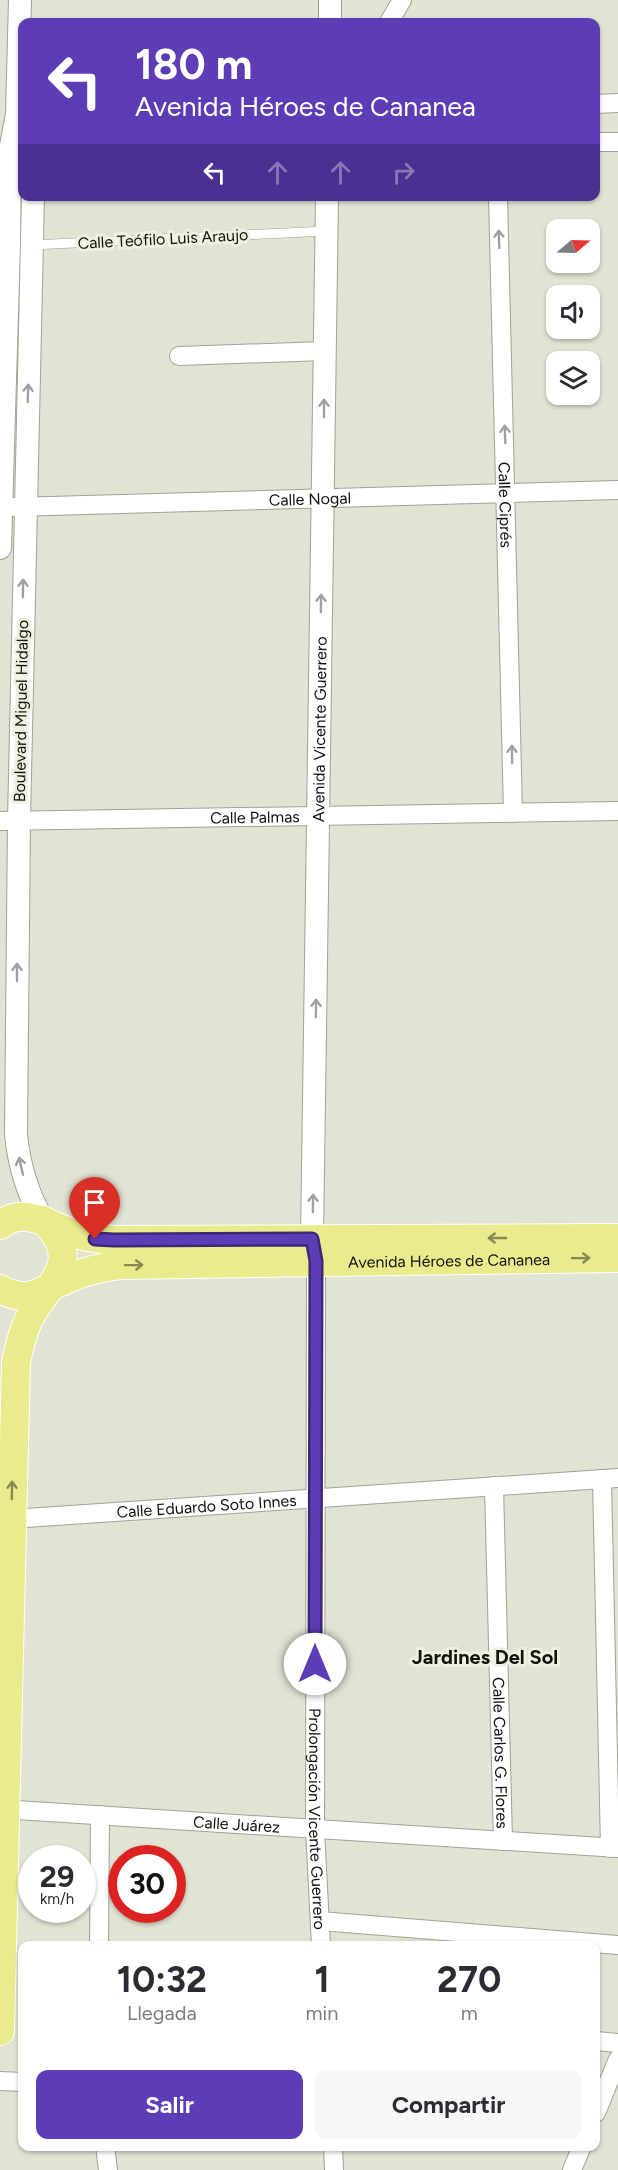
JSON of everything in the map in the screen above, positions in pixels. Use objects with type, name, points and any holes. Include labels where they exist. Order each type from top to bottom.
[{"type":"main road","name":"Avenida Héroes de Cananea","points":[[0,1225],[17,1217],[30,1216],[77,1235],[114,1240],[314,1250],[618,1258]]},
{"type":"main road","points":[[0,2031],[2,1809],[16,1362],[20,1341],[28,1322],[60,1270],[62,1252],[52,1229],[43,1220]]},
{"type":"main road","name":"Avenida Héroes de Cananea","points":[[0,1289],[13,1296],[26,1297],[40,1294],[84,1272],[120,1265],[314,1250],[618,1238]]},
{"type":"street","points":[[19,18],[20,0]]},
{"type":"street","points":[[330,0],[330,18]]},
{"type":"street","points":[[391,18],[402,0]]},
{"type":"street","points":[[0,548],[5,246],[11,151],[16,117],[18,58]]},
{"type":"street","points":[[600,104],[618,103]]},
{"type":"street","points":[[600,142],[618,142]]},
{"type":"street","name":"Boulevard Miguel Hidalgo","points":[[33,201],[25,506],[9,820],[8,1134],[18,1152],[24,1179],[43,1220]]},
{"type":"street","name":"Avenida Vicente Guerrero","points":[[314,1250],[327,201]]},
{"type":"street","name":"Calle Ciprés","points":[[498,201],[513,813]]},
{"type":"street","points":[[179,356],[324,351]]},
{"type":"street","name":"Calle Nogal","points":[[1,507],[618,490]]},
{"type":"street","name":"Calle Palmas","points":[[9,820],[618,812]]},
{"type":"street","name":"Prolongación Vicente Guerrero","points":[[314,1250],[315,1829],[321,1941]]},
{"type":"street","points":[[610,1479],[614,1848]]},
{"type":"street","name":"Calle Eduardo Soto Innes","points":[[11,1519],[610,1479]]},
{"type":"street","name":"Calle Carlos G. Flores","points":[[494,1486],[503,1841]]},
{"type":"street","name":"Calle Juárez","points":[[2,1809],[614,1848]]},
{"type":"street","points":[[99,1941],[100,1815]]},
{"type":"street","points":[[320,1921],[568,1941]]},
{"type":"street","points":[[600,1944],[618,1945]]},
{"type":"street","points":[[600,2041],[618,2043]]},
{"type":"street","points":[[600,2103],[618,2059]]},
{"type":"street","points":[[0,2081],[18,2082]]},
{"type":"street","points":[[106,2151],[108,2170]]},
{"type":"street","points":[[333,2151],[334,2170]]},
{"type":"street","points":[[572,2170],[580,2151]]},
{"type":"lane","name":"Calle Teófilo Luis Araujo","points":[[5,246],[327,231]]},
{"type":"district","name":"Jardines Del Sol","points":[[485,1657]]},
{"type":"route","points":[[95,1239],[312,1239],[316,1261],[315,1664]]}]
